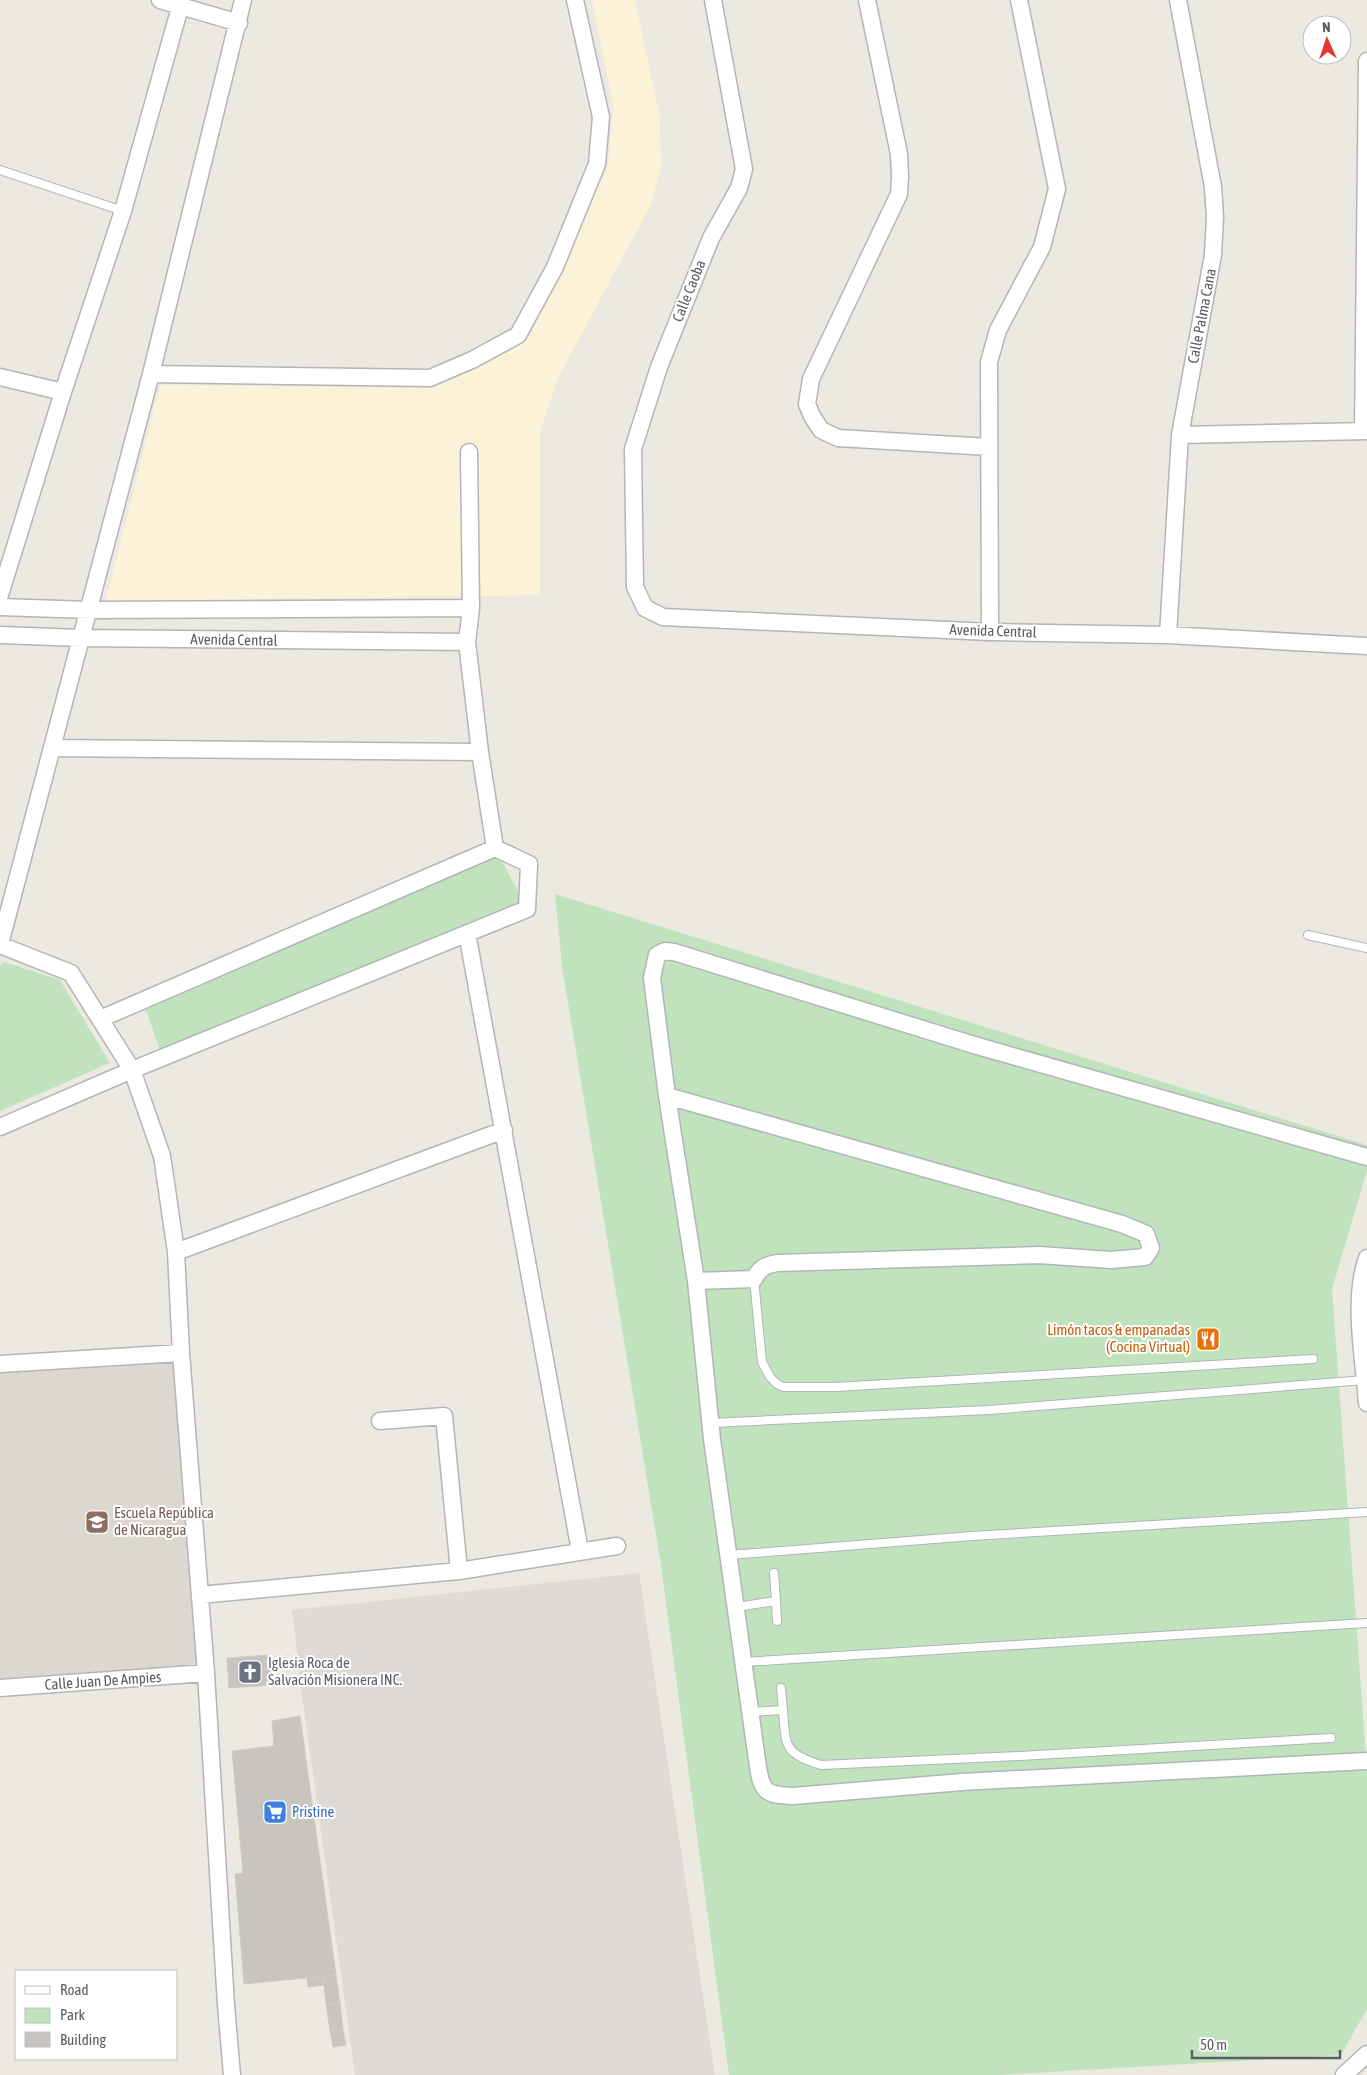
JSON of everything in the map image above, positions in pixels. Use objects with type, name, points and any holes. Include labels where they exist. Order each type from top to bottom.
[{"type":"street","points":[[160,0],[181,3],[239,23]]},
{"type":"street","points":[[232,2075],[206,1673],[181,1352],[176,1252],[162,1156],[132,1070],[71,973],[0,944],[151,374],[239,23],[243,0]]},
{"type":"street","points":[[151,374],[430,378],[472,360],[518,334],[555,267],[596,164],[601,117],[575,0]]},
{"type":"street","name":"Calle Caoba","points":[[635,587],[633,449],[663,358],[711,238],[739,188],[744,169],[713,0]]},
{"type":"street","points":[[867,0],[899,154],[900,177],[898,194],[823,350],[811,379],[807,404],[821,430],[838,438],[989,447]]},
{"type":"street","points":[[990,632],[989,362],[998,330],[1042,247],[1057,190],[1019,0]]},
{"type":"street","name":"Calle Palma Cana","points":[[1168,635],[1180,435],[1213,255],[1215,217],[1213,187],[1178,0]]},
{"type":"street","points":[[0,595],[63,392],[123,210],[181,3]]},
{"type":"street","points":[[1180,435],[1365,431],[1367,61]]},
{"type":"street","points":[[0,376],[63,392]]},
{"type":"street","points":[[469,452],[472,608],[467,642],[480,752],[495,848]]},
{"type":"street","name":"Avenida Central","points":[[635,587],[645,608],[663,617],[990,632],[1168,635],[1367,646]]},
{"type":"street","points":[[0,607],[88,610],[472,608]]},
{"type":"street","name":"Avenida Central","points":[[0,635],[81,638],[467,642]]},
{"type":"street","points":[[52,748],[480,752]]},
{"type":"street","points":[[0,1127],[132,1070],[527,909],[529,864],[495,848],[100,1019]]},
{"type":"street","points":[[467,933],[580,1551]]},
{"type":"street","points":[[1367,1157],[974,1045],[674,952],[665,951],[657,955],[652,978],[667,1096],[696,1281],[711,1423],[760,1783],[764,1790],[776,1795],[793,1796],[962,1782],[1367,1761]]},
{"type":"street","points":[[667,1096],[1122,1224],[1146,1234],[1151,1248],[1145,1257],[1110,1260],[1039,1255],[777,1263],[766,1265],[759,1270],[754,1279],[696,1281]]},
{"type":"street","points":[[176,1252],[504,1130]]},
{"type":"street","points":[[1367,1258],[1364,1267],[1360,1308],[1367,1403]]},
{"type":"street","points":[[0,1364],[181,1352]]},
{"type":"street","points":[[380,1421],[444,1416],[459,1571]]},
{"type":"street","points":[[200,1595],[459,1571],[617,1546]]},
{"type":"street","name":"Calle Juan De Ampies","points":[[0,1688],[206,1673]]},
{"type":"street","points":[[1344,2075],[1367,2054]]},
{"type":"lane","points":[[0,170],[123,210]]},
{"type":"lane","points":[[1308,934],[1367,948]]},
{"type":"lane","points":[[754,1279],[762,1362],[770,1377],[783,1387],[836,1387],[1313,1359]]},
{"type":"lane","points":[[711,1423],[989,1410],[1365,1380]]},
{"type":"lane","points":[[729,1555],[972,1536],[1367,1512]]},
{"type":"lane","points":[[774,1573],[777,1622]]},
{"type":"lane","points":[[736,1606],[776,1600]]},
{"type":"lane","points":[[744,1662],[1367,1623]]},
{"type":"lane","points":[[781,1688],[788,1749],[805,1760],[821,1764],[1020,1756],[1331,1738]]},
{"type":"lane","points":[[750,1712],[783,1710]]},
{"type":"shaded area","points":[[592,0],[635,0],[660,118],[661,167],[651,204],[557,380],[540,433],[540,595],[106,601],[160,385],[430,388],[528,340],[608,165],[613,106]]},
{"type":"shaded area","name":"Escuela República de Nicaragua","points":[[181,1353],[206,1673],[0,1688],[0,1370]]},
{"type":"shaded area","points":[[639,1573],[715,2075],[355,2075],[301,1688],[292,1610]]},
{"type":"green space","points":[[495,848],[527,909],[163,1058],[147,1013],[139,1002]]},
{"type":"green space","points":[[555,894],[1367,1145],[1367,1171],[1332,1289],[1367,1771],[1367,2009],[1341,2055],[999,2075],[729,2075],[661,1565],[562,966]]},
{"type":"green space","points":[[4,962],[60,980],[110,1063],[0,1111],[0,966]]},
{"type":"building","name":"Iglesia Roca de Salvación Misionera INC.","points":[[270,1655],[273,1685],[229,1688],[227,1658]]},
{"type":"building","name":"Pristine","points":[[300,1716],[336,1975],[244,1984],[235,1874],[243,1873],[232,1751],[274,1746],[272,1721]]},
{"type":"building","points":[[336,1975],[340,2003],[326,2004],[323,1976]]},
{"type":"building","points":[[323,1976],[324,1985],[308,1987],[307,1978]]},
{"type":"building","points":[[340,2003],[343,2030],[330,2031],[326,2004]]},
{"type":"building","points":[[343,2030],[346,2045],[333,2047],[330,2031]]},
{"type":"place","name":"Limón tacos & empanadas (Cocina Virtual)","points":[[1208,1339]]},
{"type":"place","name":"Escuela República de Nicaragua","points":[[97,1522]]},
{"type":"place","name":"Iglesia Roca de Salvación Misionera INC.","points":[[250,1672]]},
{"type":"place","name":"Pristine","points":[[275,1812]]}]
